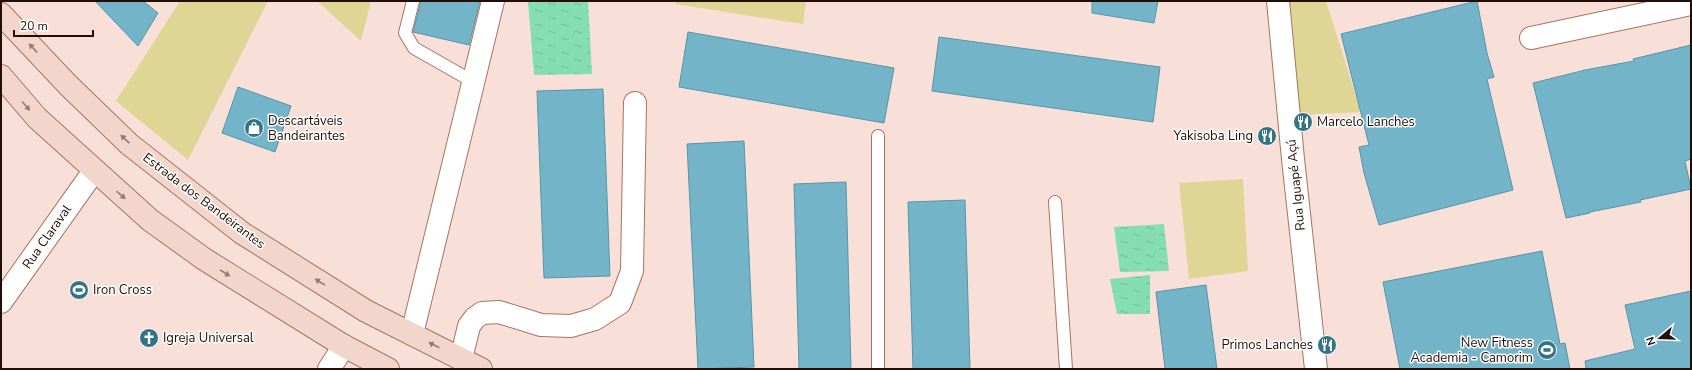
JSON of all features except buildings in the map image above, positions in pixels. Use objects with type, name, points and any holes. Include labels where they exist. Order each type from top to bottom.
[{"type":"main road","name":"Estrada dos Bandeirantes","points":[[1,14],[68,85],[129,144],[242,233],[366,311],[481,369]]},
{"type":"main road","points":[[1,76],[37,118],[150,220],[204,259],[344,346],[388,369]]},
{"type":"street","points":[[412,334],[472,81],[493,1]]},
{"type":"street","name":"Rua Iguapé Açú","points":[[1278,1],[1316,369]]},
{"type":"street","points":[[1531,38],[1691,4]]},
{"type":"street","points":[[461,359],[469,326],[474,318],[482,313],[499,312],[541,325],[571,326],[595,319],[620,303],[632,271],[635,103]]},
{"type":"street","name":"Rua Claraval","points":[[1,302],[94,171]]},
{"type":"street","points":[[329,369],[344,346]]},
{"type":"lane","points":[[413,1],[405,33],[414,48],[472,81]]},
{"type":"lane","points":[[878,136],[878,369]]},
{"type":"lane","points":[[1056,202],[1066,369]]},
{"type":"shaded area","points":[[180,1],[268,1],[188,160],[116,101]]},
{"type":"shaded area","points":[[317,1],[371,1],[361,41]]},
{"type":"shaded area","points":[[676,1],[806,1],[803,24],[675,4]]},
{"type":"shaded area","points":[[1288,1],[1326,1],[1361,112],[1298,115]]},
{"type":"shaded area","points":[[1243,179],[1248,271],[1189,279],[1179,183]]},
{"type":"water","points":[[528,1],[588,1],[592,74],[534,75]]},
{"type":"water","points":[[1164,224],[1169,271],[1120,272],[1114,227]]},
{"type":"water","points":[[1150,275],[1150,314],[1117,314],[1110,279]]},
{"type":"place","name":"Marcelo Lanches","points":[[1303,122]]},
{"type":"place","name":"Descartáveis Bandeirantes","points":[[254,128]]},
{"type":"place","name":"Yakisoba Ling","points":[[1267,136]]},
{"type":"place","name":"Iron Cross","points":[[79,290]]},
{"type":"place","name":"Igreja Universal","points":[[149,338]]},
{"type":"place","name":"Primos Lanches","points":[[1327,345]]},
{"type":"place","name":"New Fitness Academia - Camorim","points":[[1547,350]]}]
